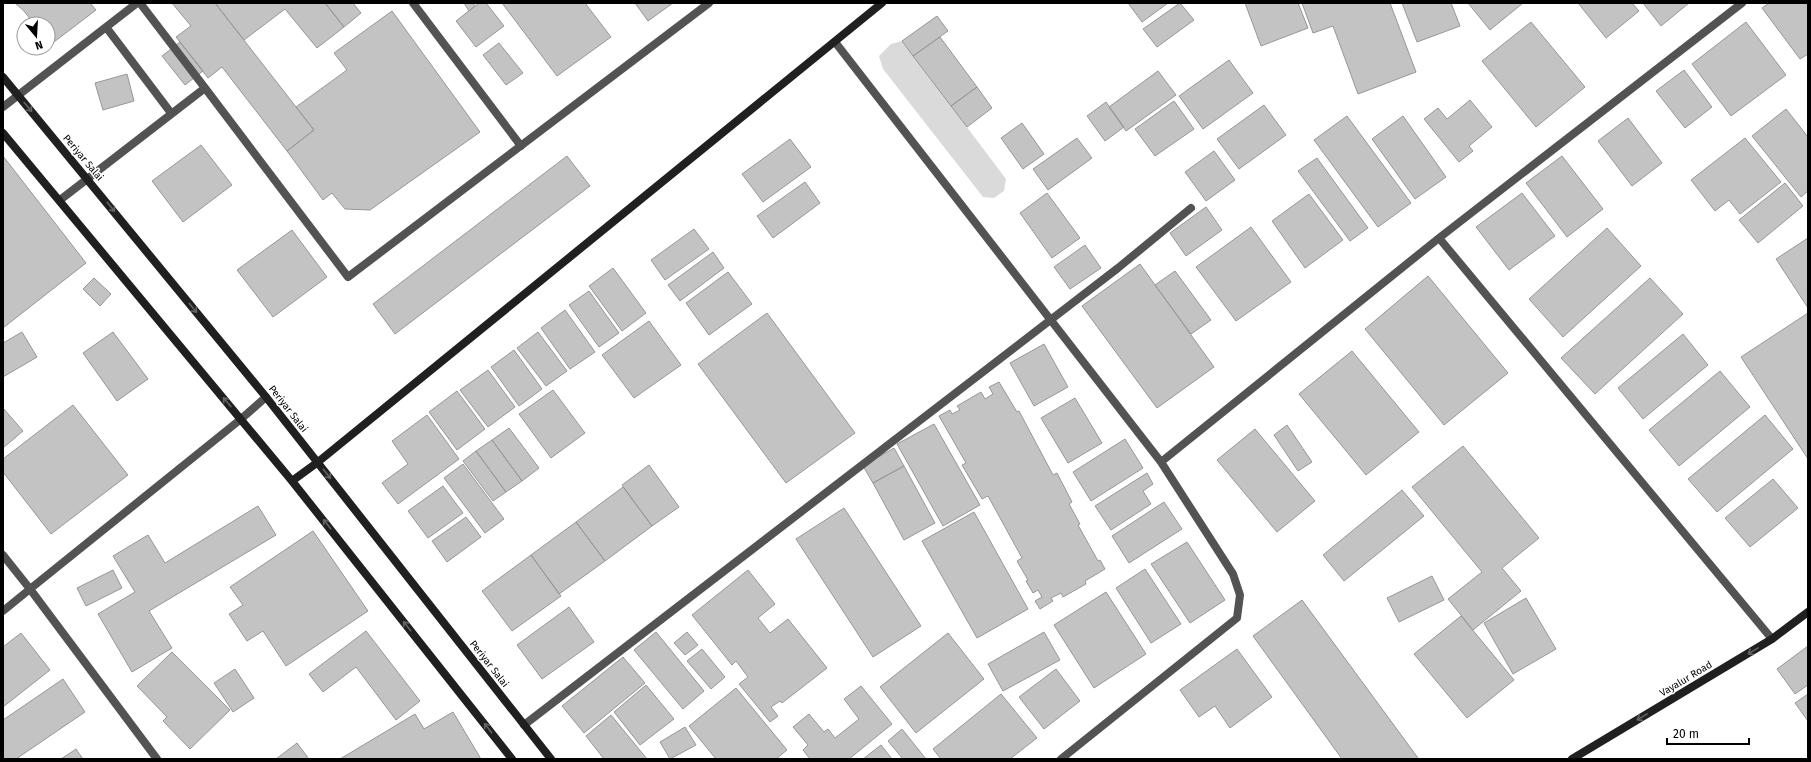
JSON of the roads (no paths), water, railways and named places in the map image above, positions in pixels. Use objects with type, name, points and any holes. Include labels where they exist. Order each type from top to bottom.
[{"type":"main road","points":[[292,481],[318,462],[882,3]]},
{"type":"main road","name":"Periyar Salai","points":[[3,77],[266,397],[551,759]]},
{"type":"main road","points":[[3,133],[292,481],[512,759]]},
{"type":"main road","name":"Vayalur Road","points":[[1572,759],[1772,639],[1808,612]]},
{"type":"street","points":[[3,107],[139,3],[348,277],[709,3]]},
{"type":"street","points":[[413,3],[522,146]]},
{"type":"street","points":[[1161,462],[1439,238],[1742,3]]},
{"type":"street","points":[[106,27],[171,113]]},
{"type":"street","points":[[835,42],[1161,462],[1233,574],[1240,595],[1237,618],[1061,759]]},
{"type":"street","points":[[60,200],[205,88]]},
{"type":"street","points":[[524,725],[1051,320],[1118,268],[1191,208]]},
{"type":"street","points":[[1439,238],[1772,639]]},
{"type":"street","points":[[3,611],[241,419],[266,397]]},
{"type":"street","points":[[3,555],[30,588],[157,759]]}]
